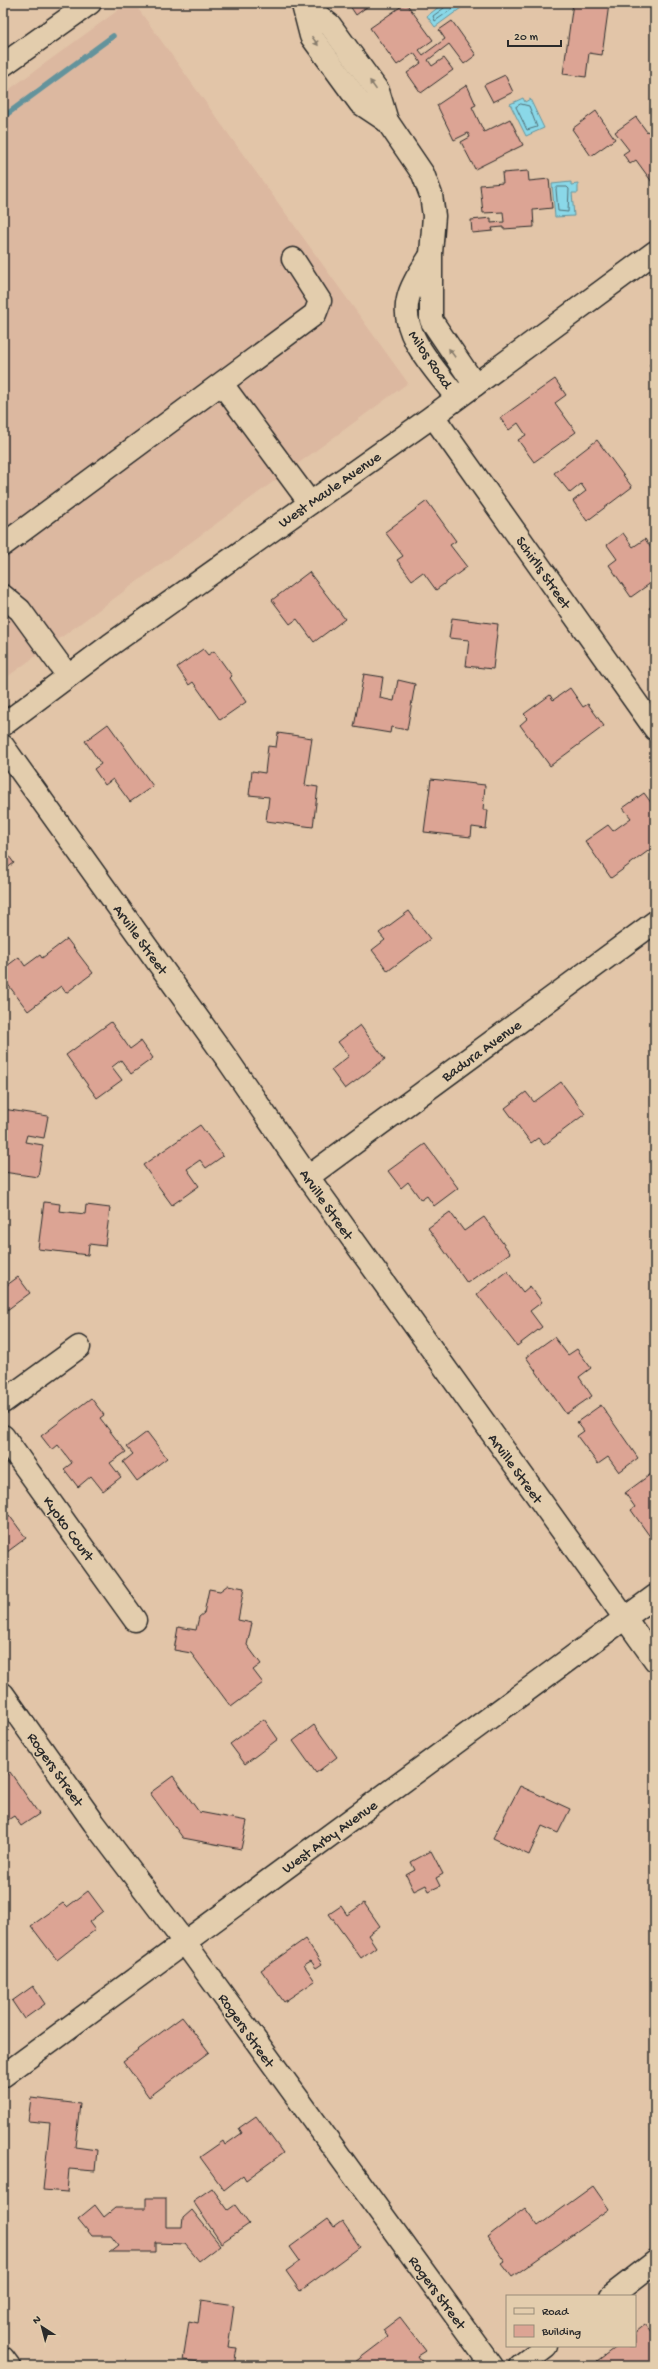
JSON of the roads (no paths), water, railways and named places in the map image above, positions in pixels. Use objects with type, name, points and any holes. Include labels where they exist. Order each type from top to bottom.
[{"type":"street","points":[[3,65],[90,3]]},
{"type":"street","name":"Milos Road","points":[[303,4],[311,36],[360,103],[387,121],[418,165],[427,184],[434,216],[431,254],[431,320],[475,385]]},
{"type":"street","name":"West Maule Avenue","points":[[3,725],[68,676],[433,416],[655,252]]},
{"type":"street","name":"Milos Road","points":[[431,254],[408,300],[408,326],[416,342],[457,398]]},
{"type":"street","points":[[3,545],[310,319],[318,311],[320,301],[293,259]]},
{"type":"street","points":[[408,326],[431,320]]},
{"type":"street","points":[[222,384],[310,503]]},
{"type":"street","name":"Schirlls Street","points":[[433,416],[655,729]]},
{"type":"street","points":[[3,596],[20,610],[68,676]]},
{"type":"street","name":"Arville Street","points":[[3,746],[227,1059],[308,1177],[655,1660]]},
{"type":"street","name":"Badura Avenue","points":[[308,1177],[655,922]]},
{"type":"street","points":[[3,1402],[79,1347]]},
{"type":"street","name":"Kyoko Court","points":[[3,1436],[135,1620]]},
{"type":"street","name":"West Arby Avenue","points":[[3,2076],[655,1596]]},
{"type":"street","name":"Rogers Street","points":[[3,1694],[94,1823],[185,1943],[492,2366]]},
{"type":"street","points":[[612,2295],[655,2262]]},
{"type":"street","points":[[520,2366],[545,2347]]},
{"type":"street","points":[[3,2358],[9,2366]]},
{"type":"water","points":[[444,3],[463,3],[460,6],[461,8],[435,27],[427,16]]},
{"type":"water","points":[[523,98],[525,102],[530,99],[544,128],[526,136],[510,104]]},
{"type":"water","points":[[571,182],[571,185],[578,184],[578,193],[572,193],[574,216],[555,217],[552,184]]},
{"type":"waterway","points":[[3,117],[113,36]]}]
